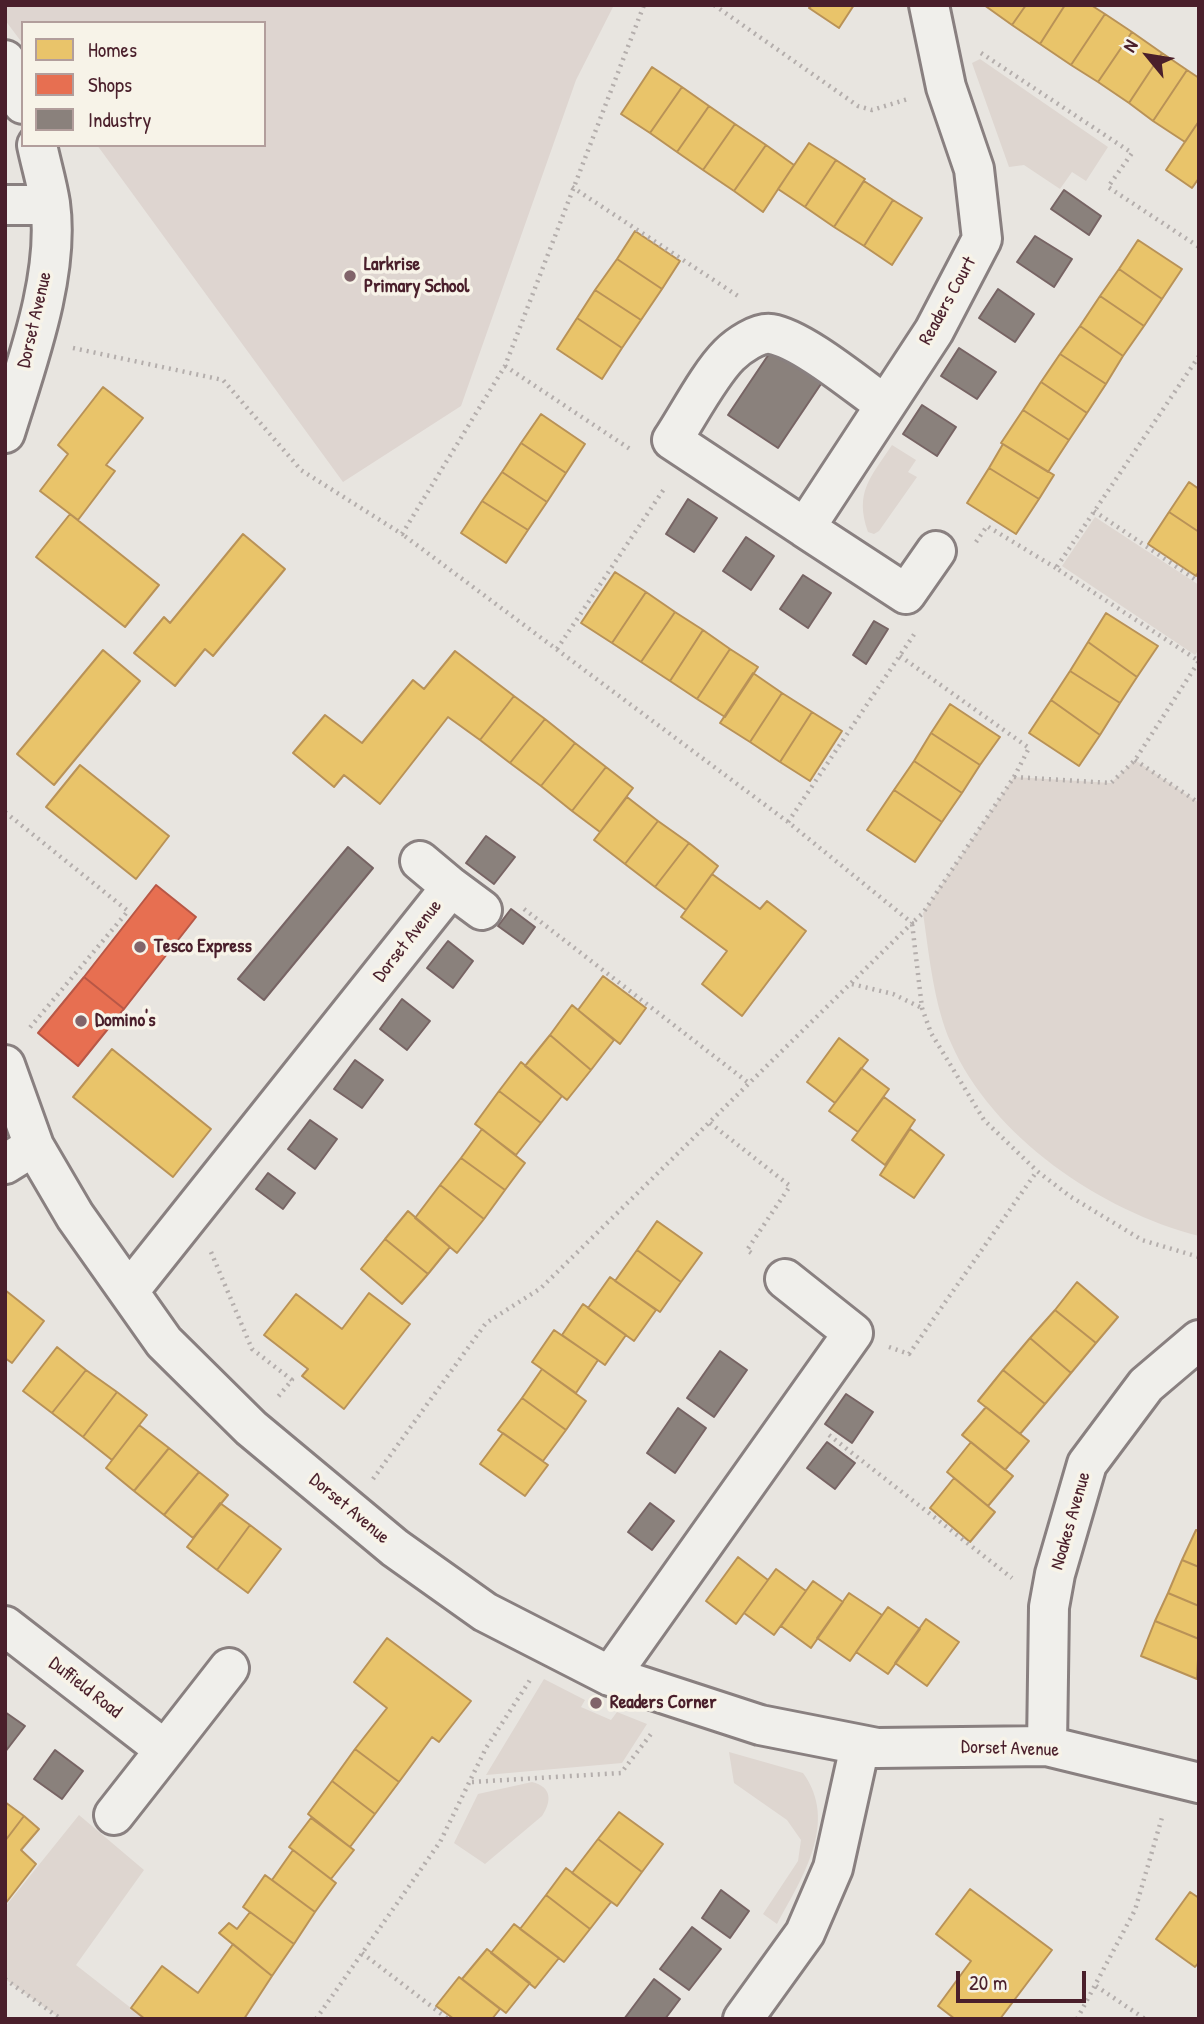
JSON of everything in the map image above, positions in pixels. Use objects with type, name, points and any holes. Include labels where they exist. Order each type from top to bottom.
[{"type":"street","name":"Readers Court","points":[[805,528],[934,331],[982,239],[974,169],[944,78],[929,5]]},
{"type":"street","points":[[5,60],[21,99]]},
{"type":"street","name":"Dorset Avenue","points":[[5,433],[34,339],[50,255],[50,205],[37,147]]},
{"type":"street","points":[[5,205],[50,205]]},
{"type":"street","points":[[885,405],[790,341],[769,334],[750,340],[728,356],[655,447],[805,528],[906,594],[936,551]]},
{"type":"street","name":"Dorset Avenue","points":[[420,861],[482,910]]},
{"type":"street","name":"Dorset Avenue","points":[[129,1291],[451,887]]},
{"type":"street","name":"Dorset Avenue","points":[[14,1051],[20,1155],[75,1216],[164,1342],[251,1428],[396,1548],[485,1612],[610,1676],[760,1725],[860,1746],[1047,1745],[1186,1778]]},
{"type":"street","points":[[610,1676],[853,1334],[785,1279]]},
{"type":"street","name":"Noakes Avenue","points":[[1047,1745],[1049,1607],[1055,1574],[1087,1464],[1146,1385],[1199,1340]]},
{"type":"street","name":"Duffield Road","points":[[5,1626],[165,1750]]},
{"type":"street","points":[[114,1815],[229,1668]]},
{"type":"street","points":[[743,2019],[805,1933],[833,1868],[860,1746]]},
{"type":"path","points":[[402,534],[505,366],[644,5]]},
{"type":"path","points":[[714,5],[858,106],[872,110],[944,78],[981,52],[1132,153],[1108,187],[1199,247]]},
{"type":"path","points":[[572,187],[751,304],[769,334]]},
{"type":"path","points":[[34,339],[223,380],[301,470],[402,534],[788,822],[912,923],[922,1008],[931,1033],[984,1121],[1037,1171],[1071,1198],[1142,1240],[1199,1257]]},
{"type":"path","points":[[1014,777],[1111,783],[1135,761],[1199,661],[1056,568],[1199,356]]},
{"type":"path","points":[[505,366],[655,447],[672,477],[557,649]]},
{"type":"path","points":[[1094,511],[1199,582]]},
{"type":"path","points":[[351,1509],[486,1323],[541,1288],[923,913],[1014,777],[1029,748],[900,656],[788,822]]},
{"type":"path","points":[[1135,761],[1199,803]]},
{"type":"path","points":[[5,812],[128,911],[14,1051]]},
{"type":"path","points":[[482,910],[502,893],[750,1084]]},
{"type":"path","points":[[852,984],[893,995],[922,1008]]},
{"type":"path","points":[[710,1123],[790,1186],[747,1250],[785,1279]]},
{"type":"path","points":[[853,1334],[909,1354],[1037,1171]]},
{"type":"path","points":[[193,1212],[252,1349],[292,1380],[251,1428]]},
{"type":"path","points":[[798,1412],[1049,1607]]},
{"type":"path","points":[[316,2019],[440,1842],[472,1782],[486,1748],[550,1645]]},
{"type":"path","points":[[472,1782],[621,1773],[653,1731]]},
{"type":"path","points":[[1077,2019],[1135,1910],[1186,1778]]},
{"type":"path","points":[[362,1953],[448,2019]]},
{"type":"path","points":[[5,1979],[61,2019]]},
{"type":"path","points":[[1096,1986],[1145,2019]]},
{"type":"shaded area","name":"Larkrise Primary School","points":[[5,5],[614,5],[576,80],[461,406],[343,482],[98,147],[266,147],[266,21],[21,21],[21,41],[5,20]]},
{"type":"shaded area","points":[[980,59],[1108,147],[1086,181],[1072,172],[1060,189],[1024,165],[1009,167],[972,63]]},
{"type":"shaded area","points":[[892,445],[916,460],[908,472],[917,477],[879,531],[874,534],[868,532],[864,518],[864,495],[871,476]]},
{"type":"shaded area","points":[[1095,517],[1199,585],[1199,649],[1195,655],[1062,566]]},
{"type":"shaded area","points":[[1135,760],[1199,803],[1199,1236],[1125,1209],[1088,1189],[1022,1139],[993,1109],[969,1077],[945,1028],[933,979],[923,913],[1014,777],[1111,783]]},
{"type":"shaded area","points":[[544,1679],[585,1700],[581,1707],[611,1720],[617,1712],[647,1724],[622,1763],[486,1775]]},
{"type":"shaded area","points":[[729,1752],[803,1773],[813,1792],[818,1811],[813,1850],[797,1888],[777,1924],[763,1914],[798,1861],[801,1840],[787,1820],[734,1783]]},
{"type":"shaded area","points":[[532,1782],[547,1791],[549,1800],[542,1816],[485,1864],[454,1843],[478,1794]]},
{"type":"shaded area","points":[[79,1815],[144,1870],[76,1965],[145,2019],[61,2019],[5,1979],[5,1907]]},
{"type":"building: Homes","points":[[812,5],[854,5],[839,28],[809,8]]},
{"type":"building: Homes","points":[[984,5],[1026,5],[1012,25]]},
{"type":"building: Homes","points":[[1026,5],[1065,5],[1040,44],[1012,25]]},
{"type":"building: Homes","points":[[1065,5],[1091,5],[1105,14],[1071,65],[1040,44]]},
{"type":"building: Homes","points":[[1105,14],[1132,32],[1098,82],[1071,65]]},
{"type":"building: Homes","points":[[1132,32],[1162,53],[1129,103],[1098,82]]},
{"type":"building: Homes","points":[[1162,53],[1187,70],[1153,121],[1129,103]]},
{"type":"building: Homes","points":[[652,67],[682,87],[650,133],[621,114]]},
{"type":"building: Homes","points":[[1187,70],[1199,78],[1199,121],[1185,142],[1153,121]]},
{"type":"building: Homes","points":[[682,87],[709,106],[677,152],[650,133]]},
{"type":"building: Homes","points":[[709,106],[735,124],[703,170],[677,152]]},
{"type":"building: Homes","points":[[1199,121],[1199,178],[1192,188],[1166,170]]},
{"type":"building: Homes","points":[[735,124],[766,145],[734,191],[703,170]]},
{"type":"building: Homes","points":[[809,143],[836,160],[805,207],[778,189]]},
{"type":"building: Homes","points":[[766,145],[794,165],[763,212],[734,191]]},
{"type":"building: Homes","points":[[836,160],[865,179],[834,227],[805,207]]},
{"type":"building: Homes","points":[[864,181],[893,200],[864,246],[834,227]]},
{"type":"building: Homes","points":[[893,200],[922,218],[892,265],[864,246]]},
{"type":"building: Homes","points":[[635,231],[680,261],[662,289],[617,259]]},
{"type":"building: Homes","points":[[1138,240],[1182,269],[1162,299],[1119,269]]},
{"type":"building: Homes","points":[[617,259],[662,289],[641,320],[595,290]]},
{"type":"building: Homes","points":[[1119,269],[1162,299],[1144,326],[1100,296]]},
{"type":"building: Homes","points":[[595,290],[641,320],[622,348],[577,318]]},
{"type":"building: Homes","points":[[1100,296],[1144,326],[1123,356],[1080,326]]},
{"type":"building: Homes","points":[[577,318],[622,348],[602,379],[557,349]]},
{"type":"building: Homes","points":[[1080,326],[1123,356],[1106,384],[1060,354]]},
{"type":"building: Homes","points":[[1060,354],[1106,384],[1087,413],[1041,382]]},
{"type":"building: Homes","points":[[1041,382],[1087,413],[1069,440],[1023,410]]},
{"type":"building: Homes","points":[[103,387],[143,418],[106,465],[115,471],[78,520],[40,491],[68,454],[58,445]]},
{"type":"building: Homes","points":[[1023,410],[1069,440],[1048,472],[1001,443]]},
{"type":"building: Homes","points":[[541,414],[585,444],[566,473],[521,443]]},
{"type":"building: Homes","points":[[521,443],[566,473],[547,502],[502,472]]},
{"type":"building: Homes","points":[[1003,444],[1054,475],[1039,499],[989,468]]},
{"type":"building: Homes","points":[[989,468],[1039,499],[1016,534],[967,503]]},
{"type":"building: Homes","points":[[502,472],[547,502],[528,530],[482,501]]},
{"type":"building: Homes","points":[[1189,482],[1199,489],[1199,532],[1169,512]]},
{"type":"building: Homes","points":[[482,501],[528,530],[506,563],[461,533]]},
{"type":"building: Homes","points":[[1169,512],[1199,532],[1199,571],[1196,576],[1148,544]]},
{"type":"building: Homes","points":[[70,514],[159,585],[125,627],[36,557]]},
{"type":"building: Homes","points":[[243,534],[285,569],[213,656],[205,649],[175,686],[134,653],[164,617],[170,623]]},
{"type":"building: Homes","points":[[615,572],[646,592],[612,643],[581,623]]},
{"type":"building: Homes","points":[[646,592],[675,612],[641,662],[612,643]]},
{"type":"building: Homes","points":[[675,612],[703,630],[670,681],[641,662]]},
{"type":"building: Homes","points":[[1106,613],[1158,646],[1137,677],[1088,642]]},
{"type":"building: Homes","points":[[703,630],[730,649],[697,699],[670,681]]},
{"type":"building: Homes","points":[[1088,642],[1137,677],[1120,703],[1070,671]]},
{"type":"building: Homes","points":[[730,649],[758,667],[725,717],[697,699]]},
{"type":"building: Homes","points":[[103,650],[140,681],[54,785],[17,754]]},
{"type":"building: Homes","points":[[455,651],[514,696],[480,740],[448,717],[380,804],[344,775],[334,787],[293,753],[325,715],[362,743],[413,680],[424,689]]},
{"type":"building: Homes","points":[[1070,671],[1120,703],[1100,735],[1051,700]]},
{"type":"building: Homes","points":[[753,673],[782,693],[750,742],[720,723]]},
{"type":"building: Homes","points":[[782,693],[812,712],[780,762],[750,742]]},
{"type":"building: Homes","points":[[514,696],[545,719],[510,763],[480,740]]},
{"type":"building: Homes","points":[[1051,700],[1100,735],[1079,766],[1029,733]]},
{"type":"building: Homes","points":[[950,704],[1000,737],[980,765],[931,733]]},
{"type":"building: Homes","points":[[812,712],[842,731],[810,781],[780,762]]},
{"type":"building: Homes","points":[[545,719],[575,743],[541,786],[510,763]]},
{"type":"building: Homes","points":[[931,733],[980,765],[962,793],[914,761]]},
{"type":"building: Homes","points":[[575,743],[606,767],[572,811],[541,786]]},
{"type":"building: Homes","points":[[914,761],[962,793],[942,822],[894,790]]},
{"type":"building: Homes","points":[[80,765],[169,836],[136,879],[46,807]]},
{"type":"building: Homes","points":[[606,767],[633,788],[600,832],[572,811]]},
{"type":"building: Homes","points":[[894,790],[942,822],[915,862],[867,830]]},
{"type":"building: Homes","points":[[627,797],[658,821],[625,864],[594,840]]},
{"type":"building: Homes","points":[[658,821],[689,843],[655,887],[625,864]]},
{"type":"building: Homes","points":[[689,843],[718,866],[686,910],[655,887]]},
{"type":"building: Homes","points":[[712,874],[760,909],[767,901],[806,931],[742,1016],[702,984],[727,951],[681,917]]},
{"type":"building: Homes","points":[[603,976],[646,1008],[620,1044],[578,1010]]},
{"type":"building: Homes","points":[[572,1005],[614,1040],[591,1070],[550,1035]]},
{"type":"building: Homes","points":[[550,1035],[591,1070],[567,1100],[525,1066]]},
{"type":"building: Homes","points":[[839,1038],[868,1060],[835,1103],[807,1082]]},
{"type":"building: Homes","points":[[112,1049],[211,1129],[173,1177],[73,1097]]},
{"type":"building: Homes","points":[[521,1062],[562,1096],[541,1123],[499,1091]]},
{"type":"building: Homes","points":[[861,1068],[889,1089],[858,1132],[829,1111]]},
{"type":"building: Homes","points":[[499,1091],[541,1123],[516,1155],[475,1124]]},
{"type":"building: Homes","points":[[884,1097],[915,1120],[885,1165],[852,1140]]},
{"type":"building: Homes","points":[[482,1129],[525,1163],[505,1190],[461,1158]]},
{"type":"building: Homes","points":[[910,1129],[944,1155],[914,1198],[880,1175]]},
{"type":"building: Homes","points":[[461,1158],[505,1190],[484,1219],[440,1185]]},
{"type":"building: Homes","points":[[440,1185],[484,1219],[457,1253],[415,1218]]},
{"type":"building: Homes","points":[[408,1211],[450,1247],[428,1274],[385,1239]]},
{"type":"building: Homes","points":[[657,1221],[702,1253],[681,1282],[637,1250]]},
{"type":"building: Homes","points":[[385,1239],[428,1274],[402,1304],[361,1269]]},
{"type":"building: Homes","points":[[637,1250],[681,1282],[660,1312],[615,1281]]},
{"type":"building: Homes","points":[[610,1277],[656,1310],[634,1341],[588,1308]]},
{"type":"building: Homes","points":[[1077,1282],[1118,1317],[1096,1343],[1055,1310]]},
{"type":"building: Homes","points":[[5,1290],[44,1321],[12,1363],[5,1358]]},
{"type":"building: Homes","points":[[369,1293],[410,1324],[344,1409],[302,1376],[308,1369],[264,1335],[296,1294],[342,1329]]},
{"type":"building: Homes","points":[[583,1304],[626,1335],[605,1365],[562,1335]]},
{"type":"building: Homes","points":[[1055,1310],[1096,1343],[1071,1373],[1030,1338]]},
{"type":"building: Homes","points":[[554,1330],[598,1360],[576,1393],[532,1362]]},
{"type":"building: Homes","points":[[1030,1338],[1071,1373],[1045,1404],[1003,1370]]},
{"type":"building: Homes","points":[[57,1347],[86,1370],[52,1413],[23,1391]]},
{"type":"building: Homes","points":[[542,1369],[586,1401],[566,1430],[522,1398]]},
{"type":"building: Homes","points":[[86,1370],[117,1392],[83,1437],[52,1413]]},
{"type":"building: Homes","points":[[1003,1370],[1045,1404],[1020,1434],[978,1401]]},
{"type":"building: Homes","points":[[117,1392],[147,1415],[112,1460],[83,1437]]},
{"type":"building: Homes","points":[[522,1398],[566,1430],[543,1461],[498,1430]]},
{"type":"building: Homes","points":[[986,1407],[1029,1441],[1005,1470],[962,1435]]},
{"type":"building: Homes","points":[[139,1425],[169,1448],[134,1491],[106,1468]]},
{"type":"building: Homes","points":[[503,1433],[548,1465],[525,1496],[480,1464]]},
{"type":"building: Homes","points":[[971,1442],[1013,1476],[988,1506],[947,1472]]},
{"type":"building: Homes","points":[[169,1448],[199,1472],[164,1515],[134,1491]]},
{"type":"building: Homes","points":[[199,1472],[228,1495],[193,1538],[164,1515]]},
{"type":"building: Homes","points":[[954,1478],[995,1512],[970,1542],[930,1508]]},
{"type":"building: Homes","points":[[220,1503],[250,1525],[217,1570],[187,1547]]},
{"type":"building: Homes","points":[[250,1525],[281,1549],[248,1593],[217,1570]]},
{"type":"building: Homes","points":[[1196,1530],[1199,1531],[1199,1567],[1182,1560]]},
{"type":"building: Homes","points":[[738,1557],[768,1580],[736,1624],[706,1601]]},
{"type":"building: Homes","points":[[1182,1560],[1199,1567],[1199,1606],[1168,1593]]},
{"type":"building: Homes","points":[[776,1569],[806,1591],[774,1635],[744,1613]]},
{"type":"building: Homes","points":[[813,1581],[843,1602],[811,1648],[781,1626]]},
{"type":"building: Homes","points":[[849,1593],[882,1615],[850,1661],[817,1638]]},
{"type":"building: Homes","points":[[1168,1593],[1199,1606],[1199,1639],[1155,1621]]},
{"type":"building: Homes","points":[[888,1607],[920,1629],[888,1674],[856,1652]]},
{"type":"building: Homes","points":[[926,1619],[959,1642],[927,1686],[895,1663]]},
{"type":"building: Homes","points":[[1155,1621],[1199,1639],[1197,1679],[1141,1656]]},
{"type":"building: Homes","points":[[387,1638],[471,1701],[439,1742],[432,1737],[399,1782],[355,1749],[387,1708],[354,1682]]},
{"type":"building: Homes","points":[[355,1749],[399,1782],[375,1814],[332,1781]]},
{"type":"building: Homes","points":[[332,1781],[375,1814],[350,1847],[308,1814]]},
{"type":"building: Homes","points":[[5,1802],[24,1816],[5,1841]]},
{"type":"building: Homes","points":[[619,1812],[663,1844],[642,1872],[598,1839]]},
{"type":"building: Homes","points":[[24,1816],[39,1829],[21,1850],[36,1864],[5,1904],[5,1841]]},
{"type":"building: Homes","points":[[311,1818],[354,1850],[331,1879],[289,1847]]},
{"type":"building: Homes","points":[[598,1839],[642,1872],[617,1906],[572,1873]]},
{"type":"building: Homes","points":[[293,1850],[336,1883],[315,1912],[272,1880]]},
{"type":"building: Homes","points":[[566,1868],[611,1902],[590,1929],[546,1895]]},
{"type":"building: Homes","points":[[265,1875],[315,1912],[294,1944],[243,1907]]},
{"type":"building: Homes","points":[[970,1889],[1052,1950],[1000,2019],[955,2019],[938,2006],[971,1961],[936,1934]]},
{"type":"building: Homes","points":[[1190,1892],[1199,1898],[1199,1962],[1195,1967],[1156,1939]]},
{"type":"building: Homes","points":[[546,1895],[590,1929],[564,1962],[520,1929]]},
{"type":"building: Homes","points":[[250,1912],[294,1944],[272,1976],[219,1933],[229,1923],[237,1929]]},
{"type":"building: Homes","points":[[514,1924],[559,1958],[535,1988],[491,1953]]},
{"type":"building: Homes","points":[[233,1944],[272,1976],[244,2019],[145,2019],[131,2008],[162,1966],[198,1993]]},
{"type":"building: Homes","points":[[487,1949],[530,1983],[506,2013],[462,1979]]},
{"type":"building: Homes","points":[[459,1977],[500,2009],[492,2019],[454,2019],[436,2006]]},
{"type":"building: Shops","name":"Tesco Express","points":[[156,885],[196,917],[124,1009],[84,977]]},
{"type":"building: Shops","name":"Domino's","points":[[84,977],[124,1009],[78,1066],[38,1033]]},
{"type":"building: Industry","points":[[1064,190],[1101,216],[1089,235],[1051,209]]},
{"type":"building: Industry","points":[[1035,236],[1072,259],[1054,287],[1017,262]]},
{"type":"building: Industry","points":[[998,289],[1034,314],[1015,342],[979,318]]},
{"type":"building: Industry","points":[[775,345],[825,378],[778,448],[728,415]]},
{"type":"building: Industry","points":[[959,348],[996,372],[977,399],[941,376]]},
{"type":"building: Industry","points":[[922,405],[956,427],[937,456],[903,434]]},
{"type":"building: Industry","points":[[688,499],[717,518],[694,552],[666,534]]},
{"type":"building: Industry","points":[[746,537],[774,556],[751,590],[723,571]]},
{"type":"building: Industry","points":[[803,575],[831,593],[808,628],[780,609]]},
{"type":"building: Industry","points":[[874,621],[888,629],[866,664],[853,655]]},
{"type":"building: Industry","points":[[486,836],[515,857],[494,884],[466,863]]},
{"type":"building: Industry","points":[[348,847],[373,868],[264,1000],[238,979]]},
{"type":"building: Industry","points":[[511,909],[535,927],[523,944],[498,926]]},
{"type":"building: Industry","points":[[448,941],[473,961],[453,988],[427,968]]},
{"type":"building: Industry","points":[[402,999],[430,1021],[407,1050],[380,1029]]},
{"type":"building: Industry","points":[[355,1060],[383,1080],[362,1108],[334,1089]]},
{"type":"building: Industry","points":[[310,1120],[337,1139],[315,1169],[288,1149]]},
{"type":"building: Industry","points":[[268,1173],[295,1193],[283,1209],[256,1189]]},
{"type":"building: Industry","points":[[720,1351],[747,1370],[714,1417],[687,1398]]},
{"type":"building: Industry","points":[[846,1394],[873,1412],[852,1443],[825,1424]]},
{"type":"building: Industry","points":[[678,1408],[706,1428],[675,1473],[647,1453]]},
{"type":"building: Industry","points":[[827,1442],[855,1463],[835,1489],[807,1468]]},
{"type":"building: Industry","points":[[650,1503],[674,1521],[652,1550],[628,1532]]},
{"type":"building: Industry","points":[[5,1712],[25,1726],[5,1752]]},
{"type":"building: Industry","points":[[55,1750],[83,1771],[62,1799],[34,1779]]},
{"type":"building: Industry","points":[[721,1890],[749,1911],[730,1938],[702,1918]]},
{"type":"building: Industry","points":[[692,1927],[721,1949],[689,1990],[660,1969]]},
{"type":"building: Industry","points":[[654,1979],[680,1999],[665,2019],[624,2019]]},
{"type":"place","name":"Larkrise Primary School","points":[[350,276]]},
{"type":"place","name":"Tesco Express","points":[[140,947]]},
{"type":"place","name":"Domino's","points":[[81,1021]]},
{"type":"place","name":"Readers Corner","points":[[596,1703]]}]
